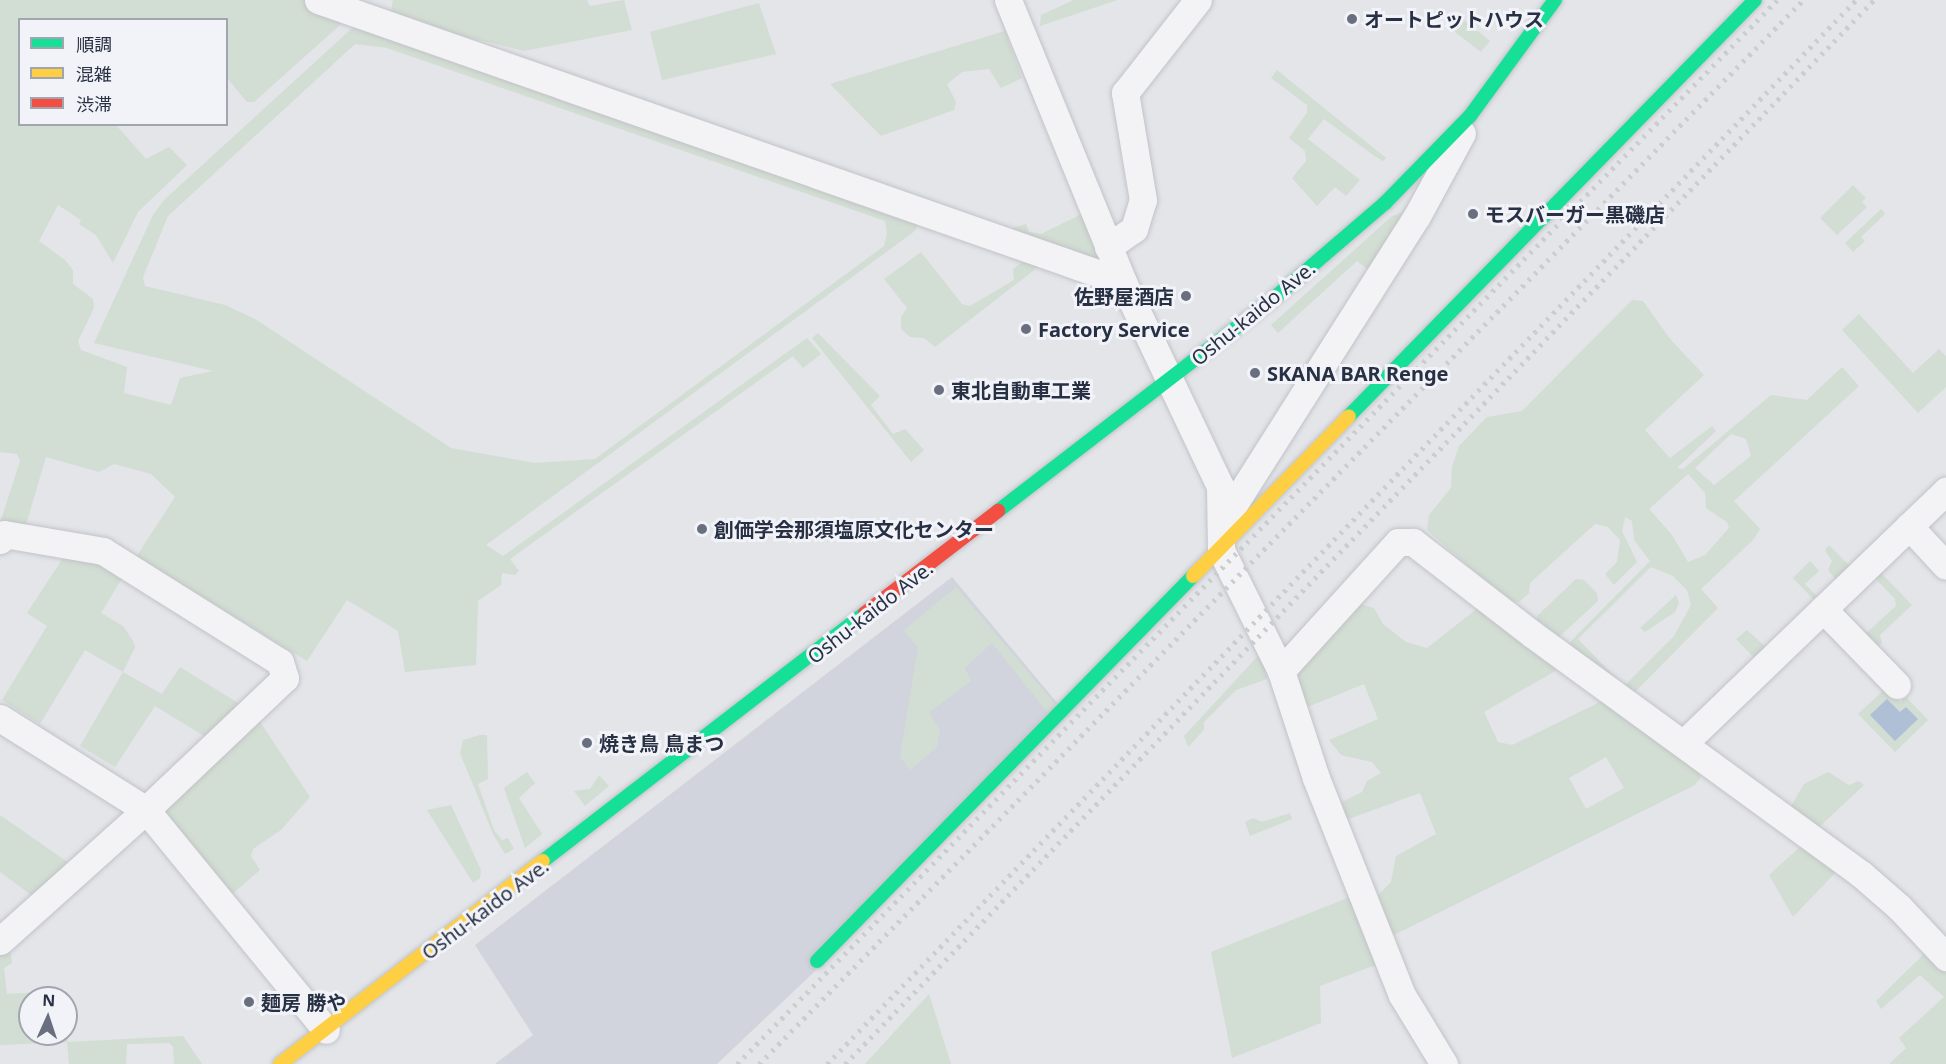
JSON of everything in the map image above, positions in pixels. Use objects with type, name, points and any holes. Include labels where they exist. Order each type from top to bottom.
[{"type":"main road","name":"Oshu-kaido Ave.","points":[[280,1064],[1273,299],[1385,203],[1470,116],[1555,0]]},
{"type":"main road","points":[[817,961],[1221,550],[1755,0]]},
{"type":"street","points":[[318,0],[1123,282]]},
{"type":"street","points":[[1008,0],[1123,282],[1220,486],[1224,520],[1221,550],[1281,670],[1316,778],[1402,995],[1444,1064]]},
{"type":"street","points":[[1108,247],[1134,229],[1143,200],[1125,93],[1198,0]]},
{"type":"street","points":[[1224,520],[1417,216],[1470,116]]},
{"type":"street","points":[[1684,742],[1946,490]]},
{"type":"street","points":[[1909,526],[1946,566]]},
{"type":"street","points":[[0,540],[4,534],[103,551],[280,662],[285,678],[147,810],[0,941]]},
{"type":"street","points":[[1281,670],[1398,542],[1413,542],[1532,634],[1684,742],[1861,874],[1899,907],[1946,957]]},
{"type":"street","points":[[1823,609],[1897,685]]},
{"type":"street","points":[[0,718],[147,810],[326,1030]]},
{"type":"shaded area","points":[[0,0],[332,0],[346,6],[339,26],[254,102],[247,102],[228,79],[228,18],[18,18],[18,126],[117,126],[146,159],[169,147],[187,165],[138,212],[113,263],[96,235],[79,224],[81,220],[58,205],[39,241],[65,260],[73,270],[73,284],[93,299],[94,308],[78,341],[81,350],[127,367],[124,393],[171,405],[180,378],[213,371],[94,343],[153,215],[164,200],[360,21],[920,217],[915,231],[486,545],[503,556],[807,338],[821,354],[803,368],[793,356],[510,559],[519,571],[515,575],[502,573],[501,585],[478,601],[476,665],[405,672],[398,631],[347,600],[307,661],[136,557],[175,497],[151,474],[114,464],[99,472],[46,457],[25,528],[0,523],[20,461],[17,454],[0,452]],"holes":[[[355,44],[387,48],[885,221],[887,234],[884,246],[595,459],[535,463],[451,448],[255,319],[225,305],[145,286],[143,277],[168,216]]]},
{"type":"shaded area","points":[[393,0],[587,0],[590,6],[624,0],[632,30],[524,51],[450,33],[391,12]]},
{"type":"shaded area","points":[[1074,0],[1117,0],[1040,26],[1041,15]]},
{"type":"shaded area","points":[[759,3],[776,54],[662,80],[650,32]]},
{"type":"shaded area","points":[[1459,16],[1490,41],[1481,52],[1450,28]]},
{"type":"shaded area","points":[[1005,31],[1022,78],[1001,88],[989,69],[962,72],[947,84],[956,102],[954,110],[881,136],[830,84]]},
{"type":"shaded area","points":[[1277,70],[1386,158],[1383,161],[1376,157],[1324,119],[1308,139],[1360,180],[1346,196],[1335,187],[1317,206],[1292,178],[1306,161],[1305,151],[1289,138],[1307,113],[1307,105],[1271,78]]},
{"type":"shaded area","points":[[1853,185],[1866,198],[1862,202],[1867,207],[1837,235],[1820,218]]},
{"type":"shaded area","points":[[1881,209],[1885,214],[1861,237],[1865,241],[1853,252],[1845,243]]},
{"type":"shaded area","points":[[1406,211],[1369,270],[1357,261],[1278,333],[1271,325],[1392,216]]},
{"type":"shaded area","points":[[1082,214],[1100,260],[1015,235],[1013,228],[1026,224],[1029,232],[1041,234]]},
{"type":"shaded area","points":[[921,252],[962,304],[970,306],[1014,280],[1013,269],[1026,259],[1042,264],[935,347],[924,338],[910,337],[901,329],[901,317],[907,308],[884,279]]},
{"type":"shaded area","points":[[1632,300],[1643,301],[1671,340],[1704,375],[1645,430],[1670,458],[1712,426],[1716,431],[1677,468],[1683,469],[1771,395],[1807,400],[1842,367],[1859,386],[1734,501],[1760,529],[1753,540],[1701,589],[1718,608],[1632,695],[1625,685],[1674,636],[1691,605],[1687,590],[1673,576],[1651,567],[1578,639],[1614,676],[1606,677],[1572,651],[1570,642],[1650,561],[1634,540],[1632,521],[1625,517],[1622,531],[1637,562],[1614,585],[1605,574],[1617,562],[1620,540],[1608,527],[1595,524],[1530,583],[1529,593],[1519,602],[1509,601],[1427,530],[1429,515],[1451,488],[1452,467],[1459,446],[1487,417],[1522,411]],"holes":[[[1731,434],[1746,439],[1751,456],[1714,485],[1695,468]],[[1688,474],[1705,493],[1706,508],[1727,522],[1729,528],[1705,555],[1688,562],[1672,535],[1649,509]]]},
{"type":"shaded area","points":[[1859,314],[1913,373],[1939,349],[1946,356],[1946,387],[1918,413],[1842,330]]},
{"type":"shaded area","points":[[818,333],[880,396],[871,405],[893,434],[905,429],[924,450],[911,462],[812,338]]},
{"type":"shaded area","points":[[1829,545],[1852,568],[1837,581],[1828,570],[1832,561],[1825,550]]},
{"type":"shaded area","points":[[67,552],[92,557],[124,575],[101,613],[123,626],[135,647],[123,672],[85,650],[40,724],[2,700],[47,626],[27,613]]},
{"type":"shaded area","points":[[1810,561],[1819,571],[1805,584],[1817,596],[1813,599],[1793,578]]},
{"type":"shaded area","points":[[1878,570],[1912,605],[1880,635],[1882,643],[1876,648],[1864,635],[1896,606],[1895,599],[1872,575]]},
{"type":"shaded area","points":[[952,577],[1059,705],[812,974],[717,1064],[495,1064],[533,1035],[475,945]]},
{"type":"shaded area","points":[[1576,579],[1584,580],[1597,593],[1598,601],[1559,637],[1537,624],[1537,616]]},
{"type":"shaded area","points":[[956,587],[1056,705],[1047,712],[992,643],[965,668],[971,681],[929,713],[940,729],[937,747],[910,770],[900,757],[918,648],[904,630]]},
{"type":"shaded area","points":[[1676,595],[1679,603],[1675,612],[1645,632],[1640,628]]},
{"type":"shaded area","points":[[1360,604],[1374,608],[1383,624],[1406,642],[1427,648],[1478,608],[1493,612],[1557,670],[1484,712],[1498,742],[1512,745],[1604,700],[1696,767],[1701,777],[1695,785],[1394,935],[1377,902],[1378,895],[1391,882],[1396,856],[1436,834],[1420,793],[1343,821],[1342,802],[1362,792],[1367,781],[1381,773],[1372,762],[1341,755],[1329,740],[1378,719],[1364,684],[1305,708],[1295,677],[1304,660]],"holes":[[[1606,757],[1624,788],[1586,809],[1569,778]]]},
{"type":"shaded area","points":[[1747,630],[1768,649],[1756,660],[1736,639]]},
{"type":"shaded area","points":[[1257,657],[1263,658],[1267,679],[1236,690],[1204,722],[1204,730],[1188,747],[1184,736]]},
{"type":"shaded area","points":[[180,667],[243,706],[209,739],[155,706],[115,767],[80,746],[123,672],[162,694]]},
{"type":"shaded area","points":[[1887,687],[1900,702],[1906,697],[1928,720],[1895,752],[1858,714]]},
{"type":"shaded area","points":[[258,719],[310,797],[281,830],[253,849],[251,856],[260,870],[232,894],[165,813],[165,801]]},
{"type":"shaded area","points":[[487,735],[488,779],[478,784],[494,830],[502,840],[508,838],[514,849],[505,854],[493,834],[460,753],[463,740]]},
{"type":"shaded area","points":[[527,772],[535,783],[519,798],[542,834],[525,848],[504,788]]},
{"type":"shaded area","points":[[1828,772],[1849,785],[1859,781],[1864,785],[1816,830],[1791,812],[1791,806],[1804,784]]},
{"type":"shaded area","points":[[599,775],[609,786],[585,806],[574,791],[590,789]]},
{"type":"shaded area","points":[[451,805],[481,870],[480,878],[473,883],[427,810]]},
{"type":"shaded area","points":[[1290,813],[1292,819],[1250,836],[1245,822],[1253,818],[1262,822]]},
{"type":"shaded area","points":[[0,815],[69,863],[34,897],[0,872]]},
{"type":"shaded area","points":[[1801,846],[1837,871],[1793,917],[1769,875]]},
{"type":"shaded area","points":[[1355,895],[1378,964],[1320,986],[1321,1023],[1232,1058],[1211,952]]},
{"type":"shaded area","points":[[10,945],[12,963],[4,968],[7,994],[18,993],[18,1044],[0,1045],[0,950]]},
{"type":"shaded area","points":[[1928,950],[1946,973],[1946,1064],[1889,1064],[1906,1048],[1899,1038],[1944,997],[1920,975],[1881,1009],[1876,1001]]},
{"type":"shaded area","points":[[929,994],[951,1064],[865,1064]]},
{"type":"shaded area","points":[[183,1036],[202,1064],[174,1064],[173,1047],[169,1043],[127,1044],[126,1064],[69,1064],[67,1046],[78,1046],[78,1041]]},
{"type":"water","points":[[1887,699],[1900,712],[1906,707],[1918,719],[1895,741],[1870,715]]},
{"type":"railway","points":[[737,1064],[1777,0]]},
{"type":"railway","points":[[759,1064],[1803,0]]},
{"type":"railway","points":[[827,1064],[1856,0]]},
{"type":"railway","points":[[845,1064],[1874,0]]},
{"type":"traffic: fast","points":[[998,511],[1273,299],[1385,203],[1470,116],[1555,0]]},
{"type":"traffic: fast","points":[[1349,416],[1755,0]]},
{"type":"traffic: fast","points":[[817,961],[1193,576]]},
{"type":"traffic: fast","points":[[543,861],[865,613]]},
{"type":"traffic: slow","points":[[1193,576],[1349,416]]},
{"type":"traffic: slow","points":[[280,1064],[543,861]]},
{"type":"traffic: jam","points":[[865,613],[998,511]]},
{"type":"place","name":"オートピットハウス","points":[[1352,19]]},
{"type":"place","name":"モスバーガー黒磯店","points":[[1473,214]]},
{"type":"place","name":"佐野屋酒店","points":[[1186,296]]},
{"type":"place","name":"Factory Service","points":[[1026,329]]},
{"type":"place","name":"SKANA BAR Renge","points":[[1255,373]]},
{"type":"place","name":"東北自動車工業","points":[[939,390]]},
{"type":"place","name":"創価学会那須塩原文化センター","points":[[702,529]]},
{"type":"place","name":"焼き鳥 鳥まつ","points":[[587,743]]},
{"type":"place","name":"麺房 勝や","points":[[249,1002]]}]
